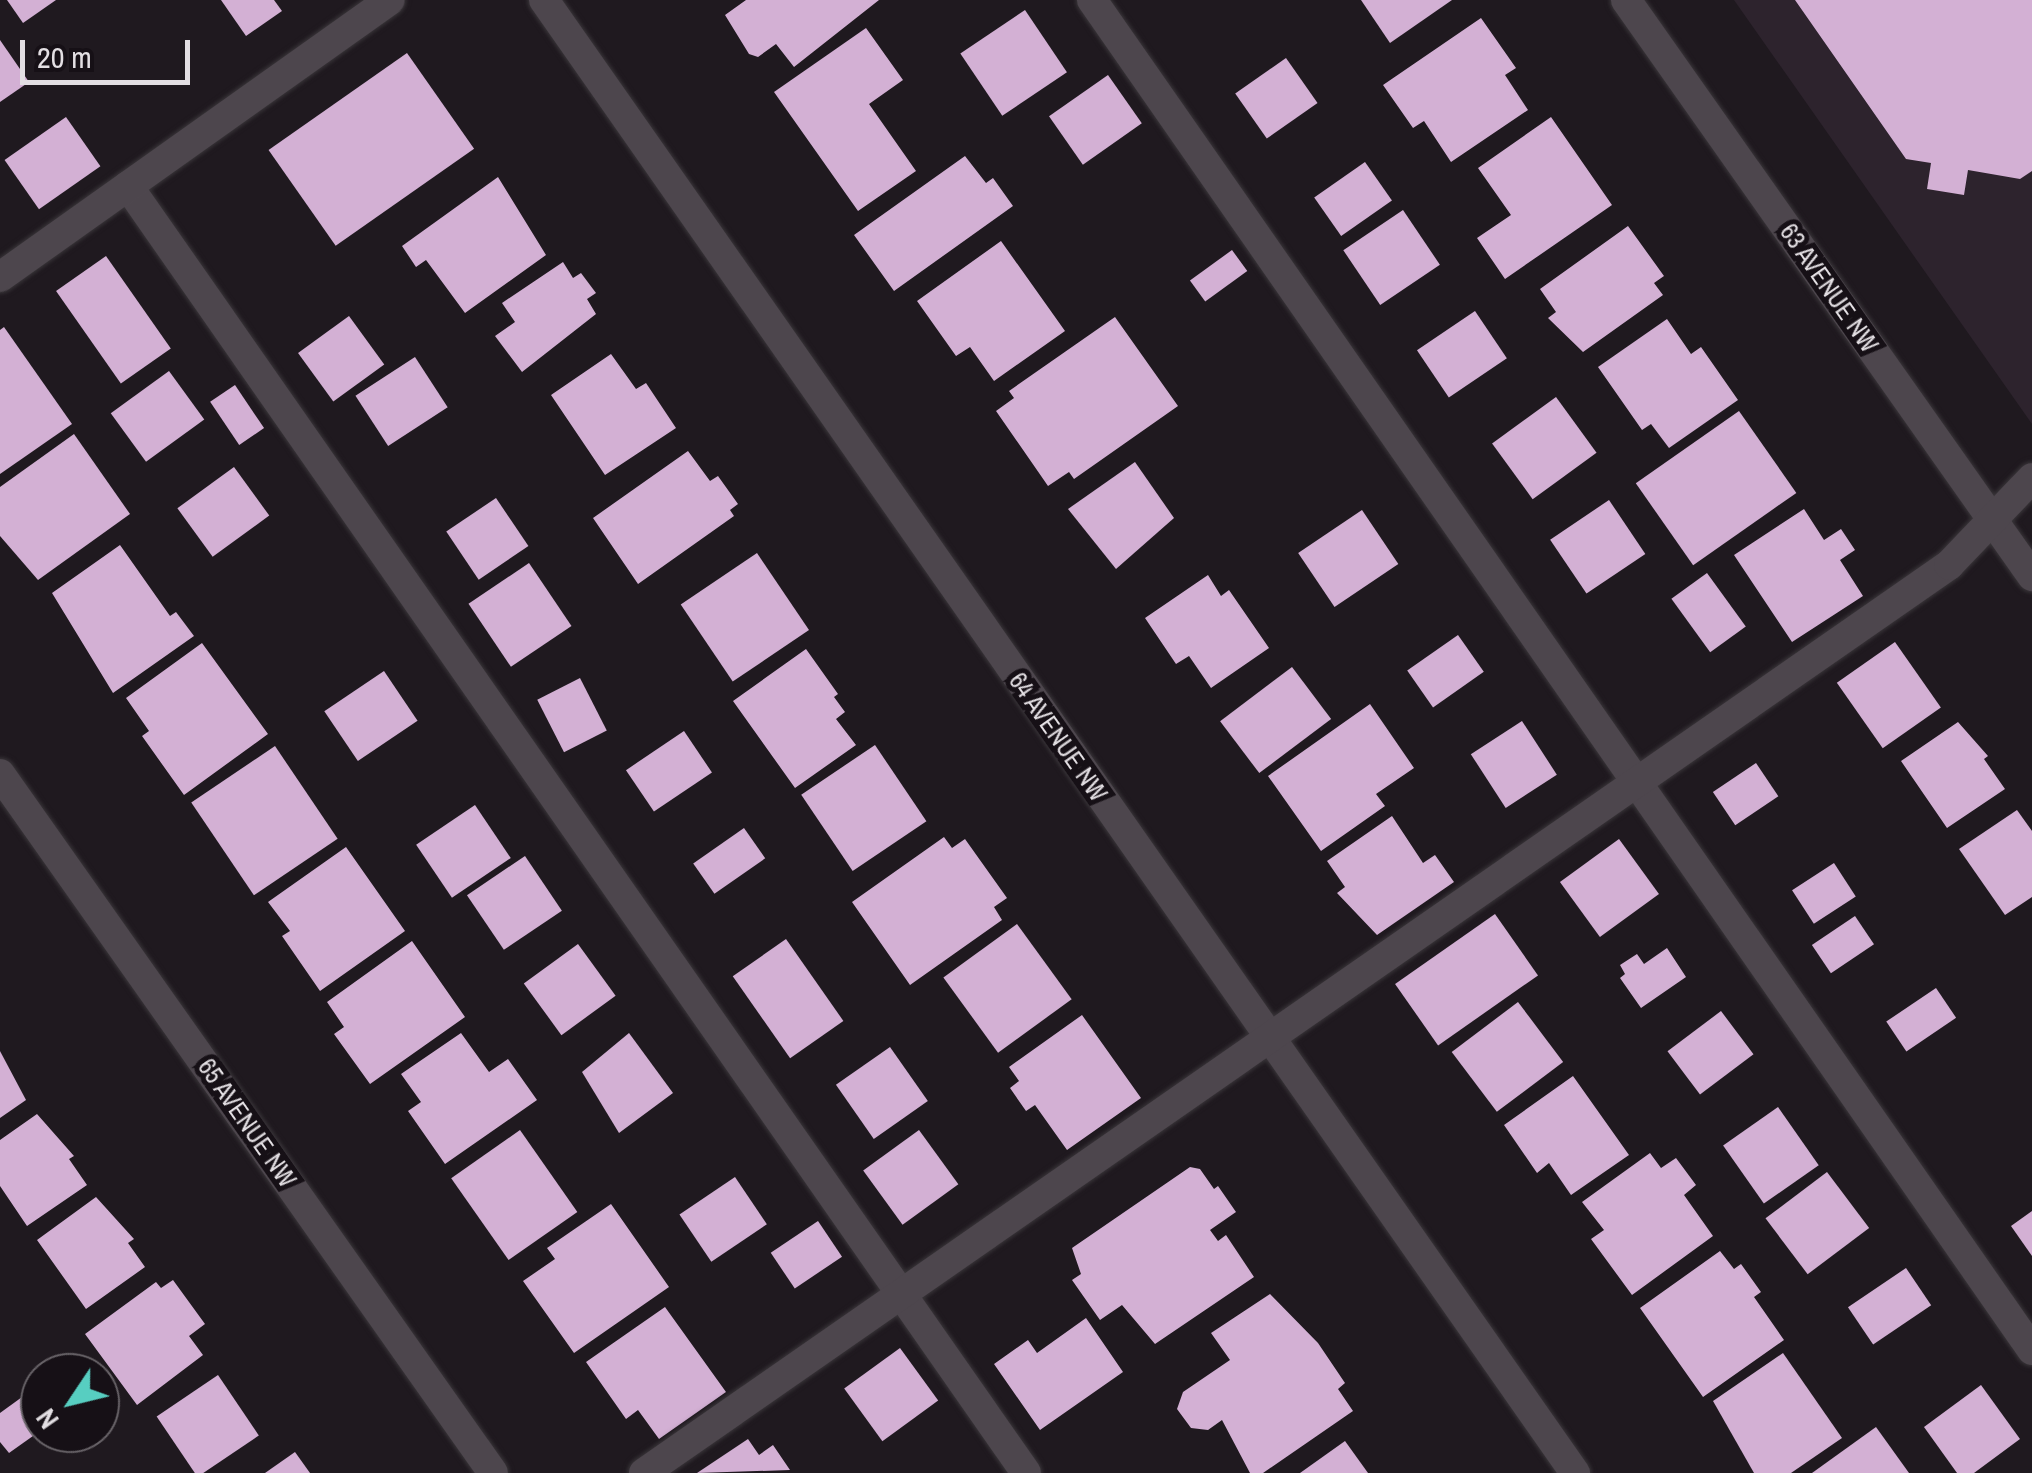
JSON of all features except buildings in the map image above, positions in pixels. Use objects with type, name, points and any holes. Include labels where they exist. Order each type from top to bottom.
[{"type":"street","points":[[0,278],[390,0]]},
{"type":"street","name":"64 AVENUE NW","points":[[544,0],[1574,1473]]},
{"type":"street","points":[[1092,0],[2032,1350]]},
{"type":"street","name":"63 AVENUE NW","points":[[1626,0],[2032,576]]},
{"type":"street","points":[[128,186],[1026,1473]]},
{"type":"street","points":[[644,1473],[1269,1040],[1633,780],[1949,565],[2032,478]]},
{"type":"street","name":"65 AVENUE NW","points":[[0,774],[494,1473]]},
{"type":"shaded area","points":[[1734,0],[2032,0],[2032,424]]}]
